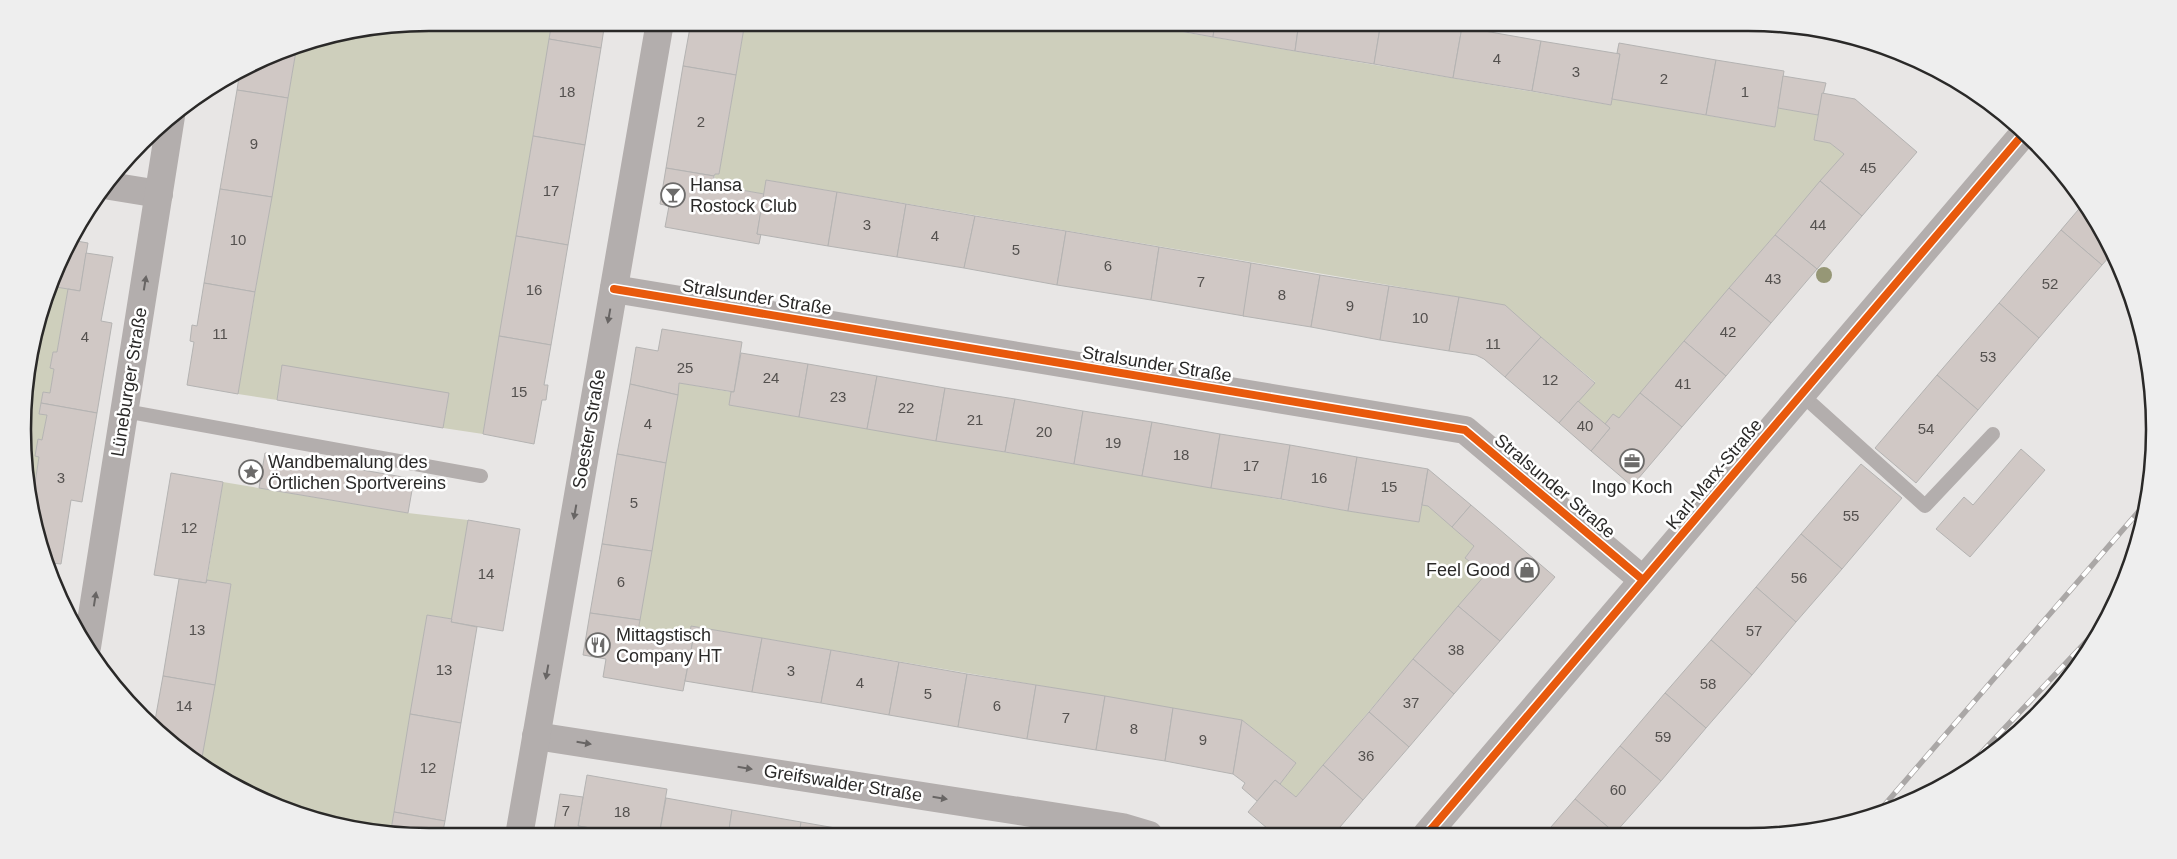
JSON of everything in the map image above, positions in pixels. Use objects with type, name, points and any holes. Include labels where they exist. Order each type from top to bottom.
[{"type":"street","name":"Soester Straße","points":[[520,828],[658,31]]},
{"type":"street","name":"Lüneburger Straße","points":[[86,632],[125,411],[169,128]]},
{"type":"street","name":"Karl-Marx-Straße","points":[[1432,828],[2019,139]]},
{"type":"street","points":[[114,187],[159,194]]},
{"type":"street","name":"Stralsunder Straße","points":[[614,289],[1465,430],[1643,580]]},
{"type":"street","name":"Greifswalder Straße","points":[[536,736],[1125,828]]},
{"type":"lane","points":[[1801,394],[1925,506],[1993,434]]},
{"type":"lane","points":[[125,411],[481,476]]},
{"type":"green space","points":[[551,31],[483,434],[443,428],[449,394],[282,366],[277,400],[238,394],[295,54],[352,39],[403,32]]},
{"type":"green space","points":[[743,31],[1177,31],[1610,105],[1612,99],[1774,127],[1778,108],[1818,115],[1814,140],[1830,143],[1844,154],[1619,418],[1605,424],[1578,401],[1595,382],[1541,337],[1459,297],[767,180],[764,194],[713,185],[715,174],[719,174]]},
{"type":"green space","points":[[58,287],[68,289],[57,352],[53,352],[50,368],[54,369],[50,393],[43,392],[39,414],[47,415],[42,440],[38,439],[39,457],[35,482],[32,456],[32,403],[39,352],[52,301]]},
{"type":"green space","points":[[679,383],[731,392],[729,405],[1348,511],[1419,522],[1422,505],[1428,506],[1474,546],[1465,558],[1486,574],[1296,797],[1280,784],[1296,763],[1242,720],[691,626],[689,640],[638,631]]},
{"type":"green space","points":[[223,482],[408,513],[468,520],[452,619],[427,615],[392,826],[352,820],[301,807],[253,787],[202,756],[231,584],[207,580]]},
{"type":"building","points":[[550,31],[604,31],[601,48],[549,39]]},
{"type":"building","points":[[689,31],[743,31],[736,75],[683,66]]},
{"type":"building","points":[[1180,31],[1214,31],[1213,37]]},
{"type":"building","points":[[1214,31],[1298,31],[1295,51],[1213,37]]},
{"type":"building","points":[[1298,31],[1380,31],[1374,64],[1295,51]]},
{"type":"building","points":[[1380,31],[1461,31],[1453,78],[1374,64]]},
{"type":"building","points":[[1461,31],[1485,31],[1541,41],[1532,91],[1453,78]]},
{"type":"building","points":[[549,39],[601,48],[585,145],[533,136]]},
{"type":"building","points":[[1541,41],[1620,54],[1611,105],[1532,91]]},
{"type":"building","points":[[1619,43],[1716,60],[1706,115],[1612,99],[1620,54],[1617,53]]},
{"type":"building","points":[[295,54],[288,98],[237,90],[239,80]]},
{"type":"building","points":[[1716,60],[1784,71],[1775,127],[1706,115]]},
{"type":"building","points":[[683,66],[736,75],[719,174],[714,176],[666,168]]},
{"type":"building","points":[[1783,76],[1826,83],[1818,115],[1778,108]]},
{"type":"building","points":[[237,90],[288,98],[272,197],[220,189]]},
{"type":"building","points":[[1822,93],[1855,99],[1917,152],[1862,216],[1820,181],[1844,154],[1830,143],[1814,140]]},
{"type":"building","points":[[533,136],[585,145],[568,245],[516,236]]},
{"type":"building","points":[[666,168],[714,176],[713,185],[764,194],[757,234],[761,234],[759,244],[665,227],[669,206],[660,204]]},
{"type":"building","points":[[766,180],[837,192],[828,246],[757,234]]},
{"type":"building","points":[[1820,181],[1862,216],[1817,269],[1775,235]]},
{"type":"building","points":[[220,189],[272,197],[255,292],[204,283]]},
{"type":"building","points":[[837,192],[906,204],[897,257],[828,246]]},
{"type":"building","points":[[906,204],[975,216],[964,268],[897,257]]},
{"type":"building","points":[[2079,209],[2107,259],[2102,265],[2061,230]]},
{"type":"building","points":[[975,216],[1066,231],[1057,285],[964,268]]},
{"type":"building","points":[[2061,230],[2102,265],[2039,338],[1999,303]]},
{"type":"building","points":[[1066,231],[1159,247],[1151,300],[1057,285]]},
{"type":"building","points":[[1775,235],[1817,269],[1771,323],[1729,288]]},
{"type":"building","points":[[516,236],[568,245],[551,345],[499,336]]},
{"type":"building","points":[[79,241],[88,243],[80,291],[58,287]]},
{"type":"building","points":[[1159,247],[1251,263],[1244,316],[1151,300]]},
{"type":"building","points":[[86,253],[113,257],[101,321],[112,323],[97,413],[41,403],[43,392],[50,393],[54,369],[50,368],[53,352],[57,352],[68,289],[80,291]]},
{"type":"building","points":[[1251,263],[1320,275],[1311,327],[1243,316]]},
{"type":"building","points":[[1320,275],[1389,286],[1380,340],[1311,327]]},
{"type":"building","points":[[204,283],[255,292],[238,394],[187,385],[194,342],[190,341],[192,325],[197,326]]},
{"type":"building","points":[[1389,286],[1459,297],[1449,351],[1380,340]]},
{"type":"building","points":[[1729,288],[1771,323],[1726,376],[1684,341]]},
{"type":"building","points":[[1459,297],[1505,305],[1541,337],[1505,377],[1484,359],[1476,355],[1449,351]]},
{"type":"building","points":[[1999,303],[2039,338],[1978,410],[1937,375]]},
{"type":"building","points":[[662,329],[742,342],[734,392],[679,383],[678,395],[630,384],[636,347],[658,351]]},
{"type":"building","points":[[499,336],[551,345],[544,385],[548,385],[546,400],[542,400],[534,444],[483,434]]},
{"type":"building","points":[[1541,337],[1595,383],[1559,423],[1505,377]]},
{"type":"building","points":[[1684,341],[1726,376],[1682,427],[1640,393]]},
{"type":"building","points":[[741,353],[808,364],[799,417],[729,405],[731,392],[734,392]]},
{"type":"building","points":[[808,364],[877,376],[867,429],[799,417]]},
{"type":"building","points":[[282,365],[449,393],[443,428],[277,400]]},
{"type":"building","points":[[1937,375],[1978,410],[1916,483],[1875,448]]},
{"type":"building","points":[[877,376],[945,388],[936,441],[867,429]]},
{"type":"building","points":[[630,384],[678,395],[666,463],[617,454]]},
{"type":"building","points":[[945,388],[1015,399],[1005,452],[936,441]]},
{"type":"building","points":[[1640,393],[1682,427],[1632,486],[1591,451],[1610,428],[1605,424],[1613,414],[1619,418]]},
{"type":"building","points":[[1015,399],[1083,411],[1074,464],[1005,452]]},
{"type":"building","points":[[1578,401],[1610,428],[1591,451],[1559,423]]},
{"type":"building","points":[[41,403],[97,413],[82,502],[71,500],[61,564],[54,563],[52,558],[39,507],[35,482],[39,457],[35,456],[38,439],[42,440],[47,415],[39,414]]},
{"type":"building","points":[[1083,411],[1152,422],[1142,476],[1074,464]]},
{"type":"building","points":[[1152,422],[1220,434],[1211,488],[1142,476]]},
{"type":"building","points":[[1220,434],[1290,445],[1281,499],[1211,488]]},
{"type":"building","points":[[1290,445],[1357,457],[1348,511],[1281,499]]},
{"type":"building","points":[[2021,449],[2045,470],[1970,557],[1936,529],[1964,497],[1973,505]]},
{"type":"building","points":[[265,453],[414,479],[408,513],[259,488]]},
{"type":"building","points":[[617,454],[666,463],[652,551],[602,544]]},
{"type":"building","points":[[1357,457],[1428,469],[1419,522],[1348,511]]},
{"type":"building","points":[[1861,464],[1902,498],[1842,569],[1801,534]]},
{"type":"building","points":[[1428,469],[1471,505],[1452,527],[1428,506],[1422,505]]},
{"type":"building","points":[[171,473],[223,482],[206,583],[154,575]]},
{"type":"building","points":[[1471,505],[1555,577],[1500,641],[1458,606],[1486,574],[1465,558],[1474,546],[1452,527]]},
{"type":"building","points":[[468,520],[520,529],[503,631],[451,622]]},
{"type":"building","points":[[1801,534],[1842,569],[1796,622],[1756,587]]},
{"type":"building","points":[[602,544],[652,551],[640,620],[590,613]]},
{"type":"building","points":[[179,579],[206,583],[207,580],[231,584],[215,685],[163,676]]},
{"type":"building","points":[[1756,587],[1796,622],[1752,675],[1711,640]]},
{"type":"building","points":[[1458,606],[1500,641],[1454,694],[1413,659]]},
{"type":"building","points":[[590,613],[640,620],[638,631],[693,640],[683,691],[603,677],[606,659],[583,655]]},
{"type":"building","points":[[427,615],[452,619],[451,622],[477,627],[461,723],[410,714]]},
{"type":"building","points":[[691,626],[762,638],[752,692],[685,681],[693,640],[689,640]]},
{"type":"building","points":[[762,638],[831,650],[821,703],[752,692]]},
{"type":"building","points":[[1711,640],[1752,675],[1706,728],[1665,693]]},
{"type":"building","points":[[831,650],[899,662],[889,715],[821,703]]},
{"type":"building","points":[[1413,659],[1454,694],[1409,747],[1369,712]]},
{"type":"building","points":[[899,662],[967,674],[958,727],[889,715]]},
{"type":"building","points":[[967,674],[1036,685],[1027,739],[958,727]]},
{"type":"building","points":[[163,676],[215,685],[202,757],[155,718]]},
{"type":"building","points":[[1036,685],[1105,696],[1096,750],[1027,739]]},
{"type":"building","points":[[1665,693],[1706,728],[1661,781],[1620,746]]},
{"type":"building","points":[[1105,696],[1173,708],[1165,761],[1096,750]]},
{"type":"building","points":[[1173,708],[1242,720],[1233,774],[1165,761]]},
{"type":"building","points":[[1369,712],[1409,747],[1363,800],[1323,765]]},
{"type":"building","points":[[410,714],[461,723],[445,821],[394,812]]},
{"type":"building","points":[[1242,720],[1296,763],[1280,784],[1275,780],[1257,801],[1242,788],[1245,783],[1233,774]]},
{"type":"building","points":[[1620,746],[1661,781],[1619,828],[1609,828],[1575,799]]},
{"type":"building","points":[[1323,765],[1363,800],[1339,828],[1267,828],[1248,812],[1275,780],[1296,797]]},
{"type":"building","points":[[587,775],[667,789],[660,828],[590,828],[578,826]]},
{"type":"building","points":[[560,794],[583,797],[578,826],[591,828],[554,828]]},
{"type":"building","points":[[666,798],[732,810],[729,828],[660,828]]},
{"type":"building","points":[[1575,799],[1609,828],[1550,828]]},
{"type":"building","points":[[732,810],[801,822],[800,828],[729,828]]},
{"type":"building","points":[[394,812],[445,821],[444,828],[392,826]]},
{"type":"building","points":[[801,822],[836,828],[800,828]]},
{"type":"railway","points":[[1887,803],[2136,514]]},
{"type":"railway","points":[[1985,749],[2082,646]]},
{"type":"cycle path","points":[[1432,828],[2019,139]]},
{"type":"cycle path","points":[[614,289],[1465,430],[1643,580]]},
{"type":"place","name":"Hansa Rostock Club","points":[[673,195]]},
{"type":"place","name":"Ingo Koch","points":[[1632,461]]},
{"type":"place","name":"Wandbemalung des Örtlichen Sportvereins","points":[[251,472]]},
{"type":"place","name":"Feel Good","points":[[1527,570]]},
{"type":"place","name":"Mittagstisch Company HT","points":[[598,645]]}]
